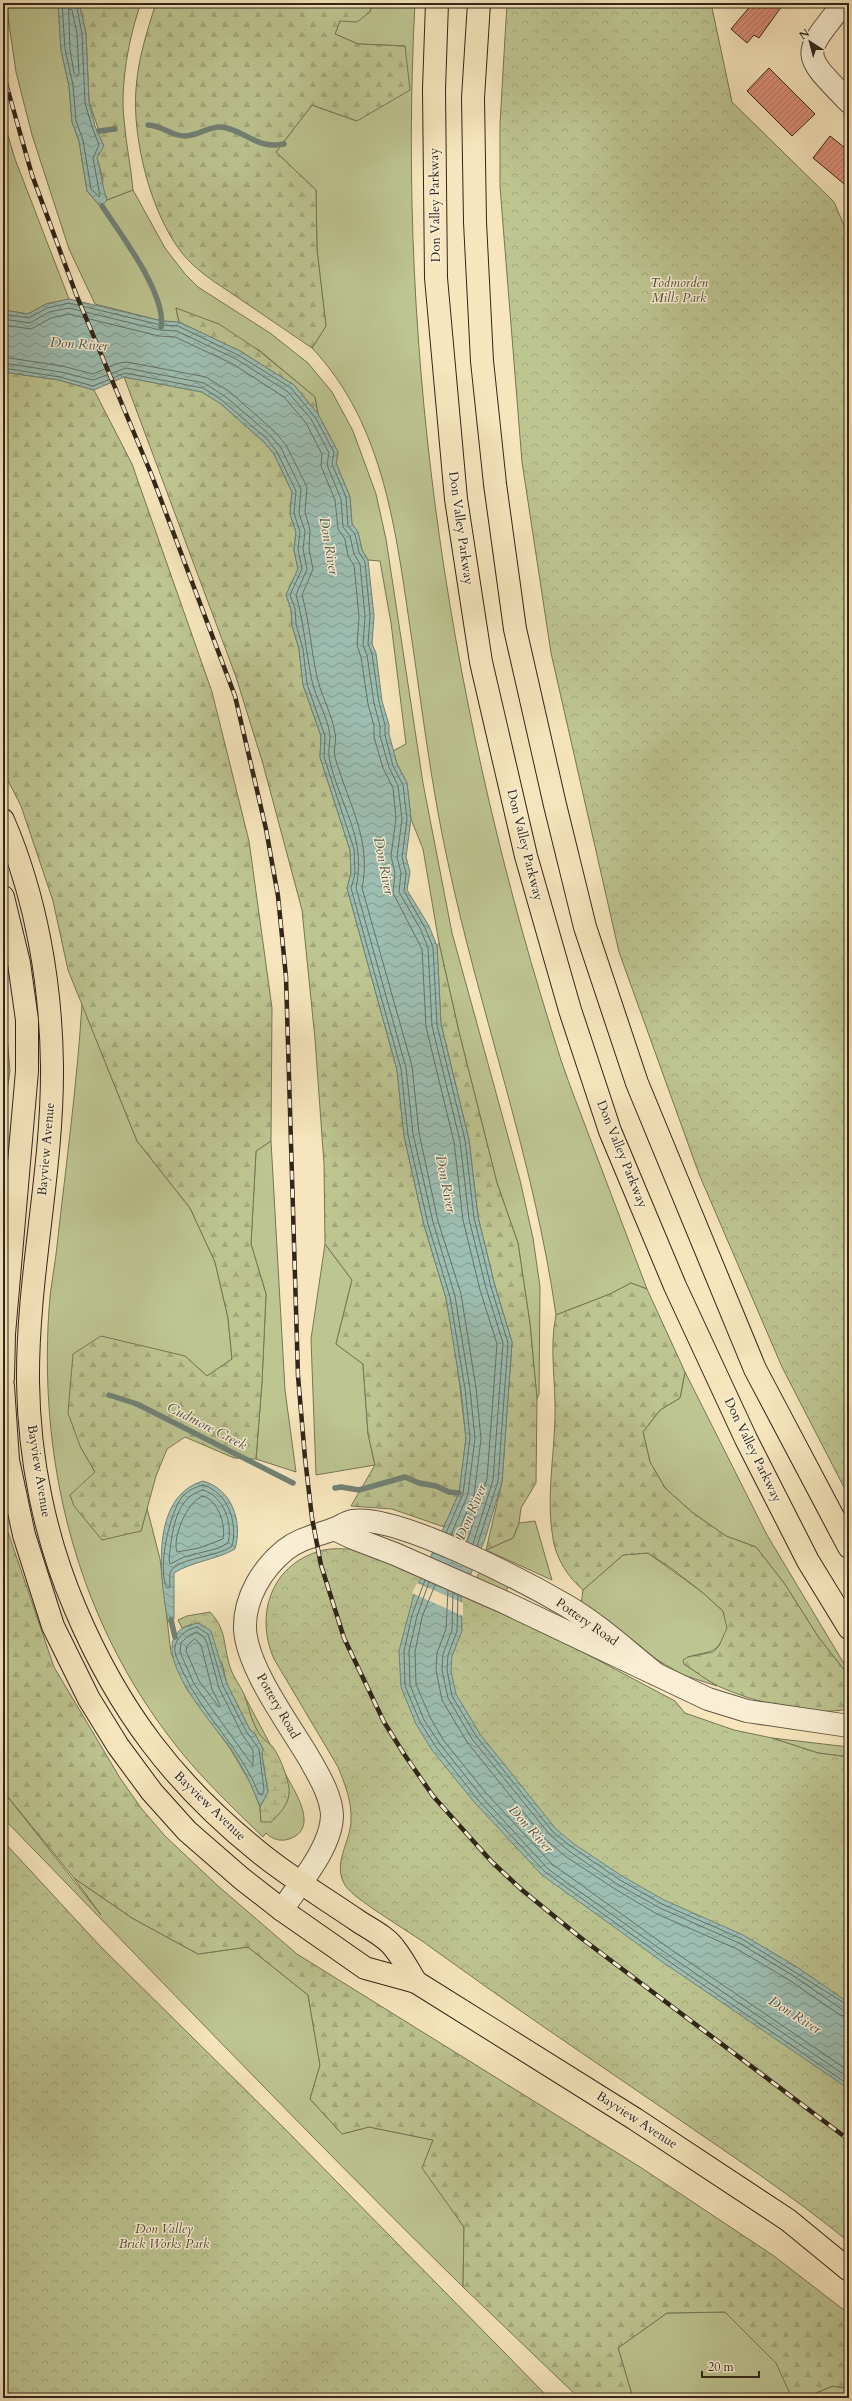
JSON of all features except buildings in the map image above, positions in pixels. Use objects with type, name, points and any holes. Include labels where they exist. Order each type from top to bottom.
[{"type":"main road","name":"Don Valley Parkway","points":[[437,3],[434,89],[436,278],[456,499],[481,662],[526,856],[570,1010],[610,1132],[675,1286],[746,1439],[808,1561],[849,1628]]},
{"type":"main road","points":[[479,3],[473,98],[475,222],[482,361],[495,484],[515,628],[555,805],[585,927],[637,1083],[756,1369],[849,1547]]},
{"type":"main road","name":"Bayview Avenue","points":[[3,820],[17,852],[31,903],[43,961],[50,1017],[52,1068],[46,1157],[29,1332],[28,1385],[33,1455],[49,1537],[75,1608],[111,1682],[156,1751],[184,1784],[229,1826],[262,1854],[394,1946],[416,1982]]},
{"type":"main road","name":"Bayview Avenue","points":[[3,897],[19,963],[27,1020],[27,1071],[4,1334],[3,1378]]},
{"type":"main road","name":"Bayview Avenue","points":[[3,1386],[8,1460],[24,1535],[53,1626],[89,1699],[118,1746],[152,1792],[187,1830],[241,1878],[282,1910],[365,1968],[416,1982],[635,2119],[735,2185],[800,2229],[849,2270]]},
{"type":"street","points":[[844,3],[814,41],[811,51],[813,62],[820,72],[849,102]]},
{"type":"street","name":"Pottery Road","points":[[282,1910],[315,1862],[328,1834],[332,1818],[331,1803],[322,1782],[256,1668],[247,1643],[246,1614],[259,1578],[275,1558],[303,1538],[334,1529],[354,1521],[408,1529],[480,1562],[567,1606],[656,1674]]},
{"type":"street","name":"Pottery Road","points":[[334,1529],[395,1554],[470,1588],[708,1699],[747,1712],[849,1726]]},
{"type":"green space","points":[[6,3],[58,3],[61,50],[69,86],[72,122],[79,141],[87,191],[100,206],[107,200],[133,190],[165,248],[185,274],[198,287],[270,333],[308,363],[332,392],[353,431],[376,494],[386,539],[423,783],[452,933],[520,1180],[533,1238],[540,1287],[539,1394],[537,1399],[530,1324],[518,1243],[497,1183],[459,1032],[439,943],[423,849],[411,819],[407,783],[397,764],[393,751],[406,744],[391,623],[380,561],[368,560],[362,550],[358,532],[352,524],[350,497],[336,463],[338,452],[318,414],[315,397],[259,350],[176,308],[179,322],[162,321],[95,304],[69,249],[32,135],[16,72]]},
{"type":"green space","points":[[79,3],[141,3],[129,45],[123,92],[125,129],[133,190],[107,200],[102,188],[103,179],[97,158],[99,131],[89,102],[86,33]]},
{"type":"green space","points":[[156,3],[372,3],[370,12],[357,22],[340,21],[335,34],[358,44],[405,46],[410,90],[357,121],[312,105],[276,152],[316,190],[317,250],[326,326],[312,348],[194,266],[182,253],[171,237],[161,218],[146,175],[137,130],[136,109],[136,89],[141,56]]},
{"type":"green space","points":[[372,3],[415,3],[411,137],[414,271],[424,405],[440,538],[461,670],[489,801],[522,931],[561,1060],[647,1289],[631,1283],[610,1294],[556,1315],[534,1199],[474,972],[441,830],[431,774],[399,558],[383,482],[371,446],[356,411],[337,378],[312,348],[326,326],[317,250],[316,190],[276,152],[312,105],[357,121],[405,46],[358,44],[335,34],[340,21],[370,12]]},
{"type":"green space","name":"Todmorden Mills Park","points":[[507,3],[711,3],[732,102],[834,202],[849,237],[849,1497],[782,1367],[699,1174],[619,952],[551,653],[522,462],[500,187],[500,124]]},
{"type":"green space","points":[[3,119],[15,159],[69,299],[46,304],[28,314],[3,310]]},
{"type":"green space","points":[[176,308],[219,324],[258,350],[315,397],[318,414],[294,385],[240,351],[179,322]]},
{"type":"green space","points":[[3,372],[59,380],[94,390],[132,464],[212,692],[249,841],[272,1008],[271,1141],[256,1151],[251,1244],[266,1294],[262,1382],[256,1459],[234,1458],[185,1437],[167,1449],[156,1476],[141,1531],[102,1540],[74,1506],[70,1495],[95,1472],[80,1446],[68,1413],[73,1354],[101,1336],[185,1356],[207,1376],[232,1359],[228,1318],[215,1262],[190,1208],[137,1141],[68,970],[53,901],[21,806],[3,771]]},
{"type":"green space","points":[[124,377],[202,392],[221,404],[264,442],[274,454],[292,492],[290,514],[296,532],[294,550],[298,569],[286,595],[291,609],[292,625],[299,649],[303,685],[321,736],[320,757],[350,850],[351,873],[347,888],[397,1070],[404,1136],[424,1225],[446,1298],[455,1346],[466,1438],[459,1493],[444,1527],[392,1509],[351,1506],[375,1465],[368,1434],[363,1364],[336,1344],[352,1280],[325,1244],[324,1164],[315,1039],[302,910],[263,764],[236,677]]},
{"type":"green space","points":[[439,943],[459,1032],[497,1183],[518,1243],[530,1324],[537,1399],[536,1483],[521,1508],[519,1523],[513,1538],[486,1550],[502,1482],[512,1342],[495,1286],[478,1217],[469,1140],[441,1024],[437,946]]},
{"type":"green space","points":[[3,991],[10,1071],[3,1116]]},
{"type":"green space","points":[[82,1004],[137,1141],[190,1208],[215,1262],[228,1318],[232,1359],[207,1376],[185,1356],[80,1446],[95,1472],[141,1531],[147,1508],[160,1559],[171,1653],[186,1688],[231,1750],[251,1784],[260,1807],[261,1822],[289,1794],[286,1775],[295,1791],[304,1819],[303,1827],[298,1834],[286,1840],[276,1839],[266,1833],[263,1837],[224,1799],[187,1759],[150,1710],[119,1658],[94,1604],[74,1548],[60,1490],[51,1430],[47,1370],[50,1293],[71,1125]]},
{"type":"green space","points":[[271,1141],[285,1390],[296,1472],[256,1459],[262,1382],[266,1294],[251,1244],[256,1151]]},
{"type":"green space","points":[[325,1244],[352,1280],[336,1344],[363,1364],[368,1434],[375,1465],[316,1475],[311,1339]]},
{"type":"green space","points":[[631,1283],[647,1289],[685,1372],[680,1398],[660,1410],[643,1432],[650,1462],[665,1488],[693,1513],[726,1536],[756,1547],[784,1583],[819,1638],[849,1676],[849,1709],[817,1711],[765,1702],[718,1686],[684,1664],[683,1660],[688,1657],[713,1652],[719,1646],[727,1628],[723,1611],[702,1592],[671,1568],[648,1553],[623,1555],[583,1590],[568,1574],[560,1561],[553,1539],[550,1509],[555,1418],[553,1340],[556,1315],[610,1294]]},
{"type":"green space","points":[[685,1372],[767,1535],[849,1672],[849,1676],[819,1638],[784,1583],[756,1547],[726,1536],[693,1513],[665,1488],[650,1462],[643,1432],[660,1410],[680,1398]]},
{"type":"green space","points":[[535,1521],[552,1580],[486,1550],[513,1538],[519,1523]]},
{"type":"green space","points":[[3,1528],[8,1532],[54,1667],[120,1778],[141,1808],[165,1836],[218,1886],[297,1954],[640,2167],[774,2256],[849,2314],[849,2389],[833,2386],[803,2398],[792,2398],[776,2363],[725,2312],[667,2313],[618,2348],[633,2398],[579,2398],[463,2287],[464,2227],[422,2168],[433,2140],[369,2127],[342,2134],[310,2099],[320,2065],[308,1995],[248,1947],[198,1954],[132,1918],[74,1878],[3,1791]]},
{"type":"green space","points":[[351,1549],[370,1554],[515,1616],[675,1701],[685,1713],[734,1730],[772,1738],[818,1753],[849,1757],[849,2242],[764,2178],[521,2011],[421,1940],[359,1899],[345,1885],[341,1877],[340,1869],[351,1821],[348,1793],[338,1767],[274,1659],[268,1642],[266,1625],[267,1608],[272,1592],[280,1578],[291,1566],[306,1556],[324,1550]]},
{"type":"green space","points":[[648,1553],[702,1592],[723,1611],[728,1628],[720,1643],[709,1652],[688,1657],[684,1664],[717,1686],[683,1675],[649,1655],[581,1605],[583,1590],[623,1555]]},
{"type":"green space","points":[[480,1571],[509,1584],[505,1594],[475,1581]]},
{"type":"green space","points":[[210,1612],[222,1632],[230,1667],[244,1694],[255,1726],[260,1735],[275,1750],[288,1783],[289,1794],[287,1802],[283,1810],[271,1822],[261,1822],[260,1807],[268,1791],[262,1756],[263,1749],[255,1734],[250,1730],[227,1684],[222,1663],[192,1624],[182,1628],[178,1620],[187,1616]]},
{"type":"green space","points":[[244,1695],[271,1746],[265,1742],[257,1730]]},
{"type":"green space","points":[[772,1738],[849,1747],[849,1757],[818,1753]]},
{"type":"green space","points":[[3,1791],[101,1915],[74,1878],[132,1918],[198,1954],[248,1947],[308,1995],[320,2065],[310,2099],[342,2134],[369,2127],[433,2140],[423,2168],[464,2227],[463,2287],[289,2113],[3,1818]]},
{"type":"green space","name":"Don Valley Brick Works Park","points":[[3,1841],[101,1947],[285,2129],[549,2398],[3,2398]]},
{"type":"green space","points":[[725,2312],[777,2363],[792,2398],[633,2398],[618,2348],[667,2313]]},
{"type":"green space","points":[[833,2386],[849,2389],[849,2398],[803,2398]]},
{"type":"water","points":[[58,3],[79,3],[86,33],[89,102],[95,126],[104,146],[97,158],[107,200],[102,206],[100,206],[87,191],[79,141],[72,122],[69,86],[61,50]]},
{"type":"water","name":"Don River","points":[[69,299],[162,321],[179,322],[240,351],[294,385],[318,414],[338,452],[336,463],[350,497],[352,524],[358,532],[362,550],[368,560],[374,616],[372,644],[376,653],[382,701],[389,725],[389,734],[397,764],[407,783],[411,819],[406,857],[410,872],[407,890],[429,926],[437,946],[441,1024],[469,1140],[478,1217],[495,1286],[512,1342],[502,1482],[485,1539],[461,1598],[462,1631],[452,1656],[451,1671],[456,1694],[480,1734],[556,1829],[574,1844],[622,1876],[664,1900],[743,1935],[797,1967],[849,2003],[849,2089],[664,1963],[542,1875],[475,1803],[432,1750],[416,1724],[401,1687],[399,1651],[414,1594],[459,1493],[466,1438],[461,1390],[446,1298],[424,1225],[404,1136],[397,1070],[347,888],[351,873],[350,850],[320,757],[321,736],[303,685],[299,649],[292,625],[291,609],[286,595],[298,569],[294,550],[296,532],[290,514],[292,492],[274,454],[264,442],[221,404],[202,392],[124,377],[94,390],[59,380],[3,372],[3,310],[28,314],[46,304]]},
{"type":"water","points":[[203,1481],[213,1485],[221,1491],[233,1508],[237,1528],[235,1549],[174,1573],[174,1619],[168,1622],[162,1584],[161,1563],[162,1541],[166,1521],[174,1504],[186,1490]]},
{"type":"water","points":[[199,1623],[211,1631],[227,1684],[250,1730],[255,1734],[263,1749],[262,1756],[268,1792],[260,1807],[251,1785],[232,1750],[196,1702],[183,1681],[174,1661],[172,1644],[180,1630]]},
{"type":"pier","points":[[417,1583],[463,1603],[463,1616],[412,1593]]},
{"type":"waterway","points":[[148,125],[159,127],[180,136],[190,136],[212,128],[221,127],[230,129],[258,142],[274,145],[284,144]]},
{"type":"waterway","points":[[99,131],[115,129]]},
{"type":"waterway","points":[[102,206],[130,248],[150,282],[157,298],[161,314],[161,327]]},
{"type":"waterway","name":"Cudmore Creek","points":[[109,1395],[137,1404],[293,1483]]},
{"type":"waterway","name":"Cudmore Creek","points":[[335,1488],[341,1487],[359,1490],[405,1477],[419,1483],[436,1486],[449,1492],[459,1493]]},
{"type":"waterway","points":[[171,1620],[175,1637]]},
{"type":"railway","points":[[3,66],[5,80],[32,175],[76,294],[152,476],[235,696],[266,829],[278,896],[286,977],[298,1376],[305,1458],[312,1518],[321,1565],[344,1638],[384,1722],[404,1754],[433,1796],[492,1862],[522,1890],[581,1938],[849,2140]]}]
